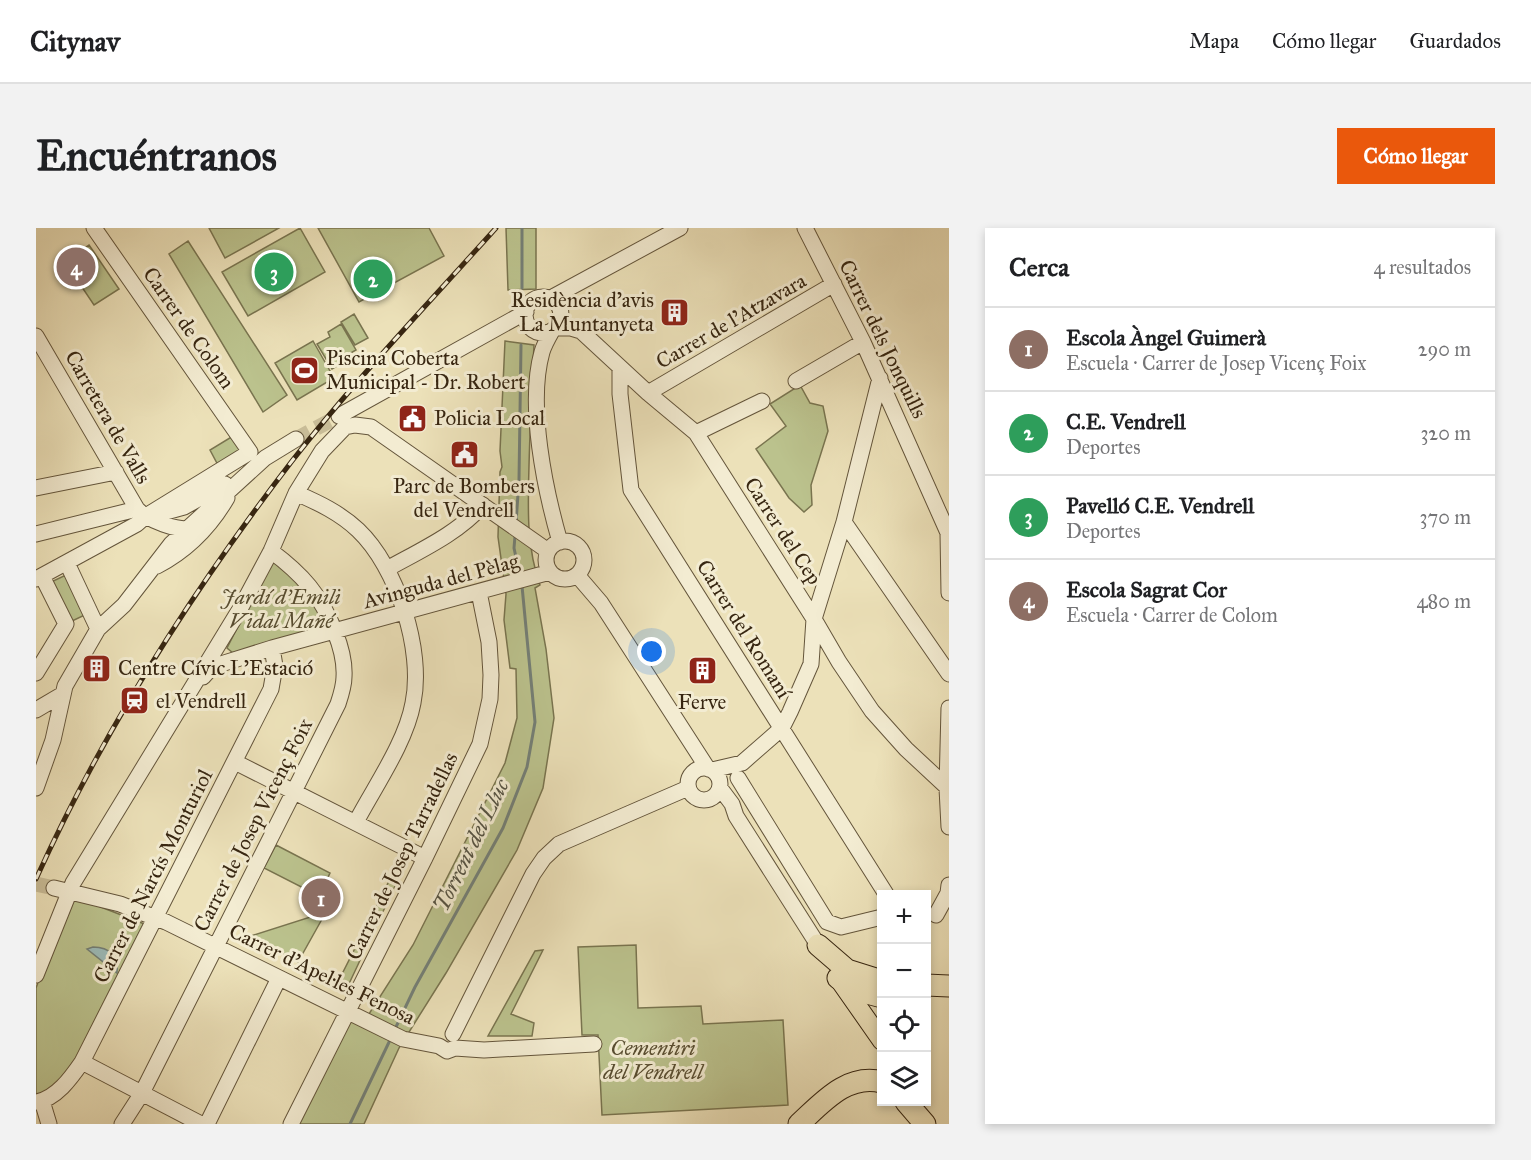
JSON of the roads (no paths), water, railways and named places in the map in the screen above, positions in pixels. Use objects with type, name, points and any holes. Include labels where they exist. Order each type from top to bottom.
[{"type":"highway","points":[[818,945],[848,970],[877,979]]},
{"type":"highway","points":[[838,978],[856,990],[877,996]]},
{"type":"highway","points":[[799,1124],[836,1091],[864,1080],[877,1081]]},
{"type":"highway","points":[[910,1106],[926,1124]]},
{"type":"main road","points":[[818,945],[877,1034]]},
{"type":"main road","points":[[919,1106],[926,1124]]},
{"type":"street","name":"Carrer de Colom","points":[[94,228],[250,452],[142,513]]},
{"type":"street","points":[[554,546],[541,452],[537,399],[542,351],[540,326],[529,305],[542,298],[557,300],[680,228]]},
{"type":"street","name":"Carrer dels Jonquills","points":[[805,228],[880,378],[949,534]]},
{"type":"street","name":"Carrer de l'Atzavara","points":[[648,393],[834,284]]},
{"type":"street","points":[[540,326],[561,318],[557,300]]},
{"type":"street","name":"Carrer del Cep","points":[[339,416],[507,324],[571,328],[581,331],[648,393],[696,433],[872,711],[906,749],[948,788]]},
{"type":"street","name":"Carretera de Valls","points":[[36,336],[142,513]]},
{"type":"street","points":[[796,381],[863,342]]},
{"type":"street","name":"Carrer del Romaní","points":[[620,367],[620,394],[631,490],[883,890]]},
{"type":"street","points":[[709,800],[715,797],[720,786],[740,771],[782,728],[811,664],[814,619],[844,522],[880,378]]},
{"type":"street","points":[[696,433],[762,401]]},
{"type":"street","points":[[36,975],[69,891],[240,609],[271,550],[296,493],[321,451],[345,427],[362,425],[371,427],[498,517],[528,536],[554,546]]},
{"type":"street","points":[[165,518],[201,499],[296,439]]},
{"type":"street","points":[[175,549],[186,530],[266,458]]},
{"type":"street","points":[[36,488],[116,472]]},
{"type":"street","points":[[37,782],[53,740],[67,682],[98,629],[118,611],[155,567],[175,549],[206,529],[237,483]]},
{"type":"street","points":[[296,493],[342,516],[360,532],[387,569],[404,613],[411,641],[417,676],[413,704],[404,734],[356,822]]},
{"type":"street","points":[[186,530],[209,518],[225,502]]},
{"type":"street","points":[[387,569],[469,521],[483,506]]},
{"type":"street","points":[[36,673],[66,624],[39,577],[138,524],[142,513]]},
{"type":"street","points":[[36,534],[142,513],[180,520],[186,530]]},
{"type":"street","points":[[165,518],[175,549]]},
{"type":"street","points":[[844,522],[949,675]]},
{"type":"street","points":[[949,534],[949,593]]},
{"type":"street","points":[[565,541],[576,545],[583,554],[583,565],[578,575],[560,579],[544,574],[546,560],[554,546],[565,541]]},
{"type":"street","name":"Carrer de Josep Vicenç Foix","points":[[122,1124],[142,1093],[338,704],[344,680],[344,662],[335,631],[320,599],[309,584],[271,550]]},
{"type":"street","points":[[67,563],[98,629]]},
{"type":"street","name":"Avinguda del Pèlag","points":[[193,688],[211,668],[238,658],[544,574]]},
{"type":"street","points":[[578,575],[601,603],[693,746],[719,777],[720,786],[732,804],[736,816],[818,945]]},
{"type":"street","name":"Carrer de Josep Tarradellas","points":[[291,1124],[426,858],[480,744],[490,687],[490,656],[478,592]]},
{"type":"street","points":[[36,651],[55,641]]},
{"type":"street","name":"Carrer de Narcís Monturiol","points":[[39,1102],[59,1090],[72,1077],[81,1062],[235,762],[275,678],[272,648]]},
{"type":"street","name":"Avinguda del Pèlag","points":[[213,654],[238,658]]},
{"type":"street","points":[[811,664],[839,662]]},
{"type":"street","points":[[36,710],[63,694]]},
{"type":"street","points":[[949,708],[949,827]]},
{"type":"street","points":[[693,746],[690,781],[696,798],[709,800],[736,816]]},
{"type":"street","points":[[235,762],[426,858]]},
{"type":"street","points":[[594,1044],[484,1050],[454,1041],[533,874],[544,858],[559,844],[690,781],[699,769],[740,771]]},
{"type":"street","points":[[740,771],[827,922],[841,927],[877,918]]},
{"type":"street","points":[[937,916],[948,893],[949,885]]},
{"type":"street","name":"Carrer d'Apel·les Fenosa","points":[[54,888],[120,904],[155,917],[403,1039],[439,1046],[438,1040],[447,1032],[454,1041]]},
{"type":"street","points":[[207,1124],[279,978]]},
{"type":"street","points":[[81,1062],[201,1124]]},
{"type":"street","points":[[39,1102],[49,1124]]},
{"type":"water","points":[[99,947],[112,954],[115,958],[117,973],[87,949]]},
{"type":"waterway","name":"Torrent del Lluc","points":[[522,228],[522,288]]},
{"type":"waterway","name":"Torrent del Lluc","points":[[516,523],[521,345]]},
{"type":"waterway","name":"Torrent del Lluc","points":[[515,536],[514,548],[520,576]]},
{"type":"waterway","name":"Torrent del Lluc","points":[[395,1029],[415,987],[503,828],[527,767],[535,722],[522,586]]},
{"type":"waterway","name":"Torrent del Lluc","points":[[350,1124],[391,1038]]},
{"type":"tunnel","points":[[296,439],[339,416]]},
{"type":"tunnel","points":[[36,884],[54,888]]},
{"type":"railway","points":[[36,879],[62,823],[121,715],[152,662],[219,560],[292,461],[341,401],[496,228]]},
{"type":"place","name":"Escola Sagrat Cor","points":[[76,267]]},
{"type":"place","name":"Pavelló C.E. Vendrell","points":[[274,272]]},
{"type":"place","name":"C.E. Vendrell","points":[[373,279]]},
{"type":"place","name":"Residència d'avis La Muntanyeta","points":[[675,312]]},
{"type":"place","name":"Piscina Coberta Municipal - Dr. Robert","points":[[305,370]]},
{"type":"place","name":"Policia Local","points":[[413,418]]},
{"type":"place","name":"Parc de Bombers del Vendrell","points":[[464,455]]},
{"type":"place","name":"Centre Cívic L'Estació","points":[[97,668]]},
{"type":"place","name":"Ferve","points":[[702,671]]},
{"type":"place","name":"el Vendrell","points":[[135,701]]},
{"type":"place","name":"Escola Àngel Guimerà","points":[[321,898]]},
{"type":"park label","name":"Jardí d'Emili Vidal Mañé","points":[[281,609]]},
{"type":"park label","name":"Cementiri del Vendrell","points":[[653,1060]]}]
